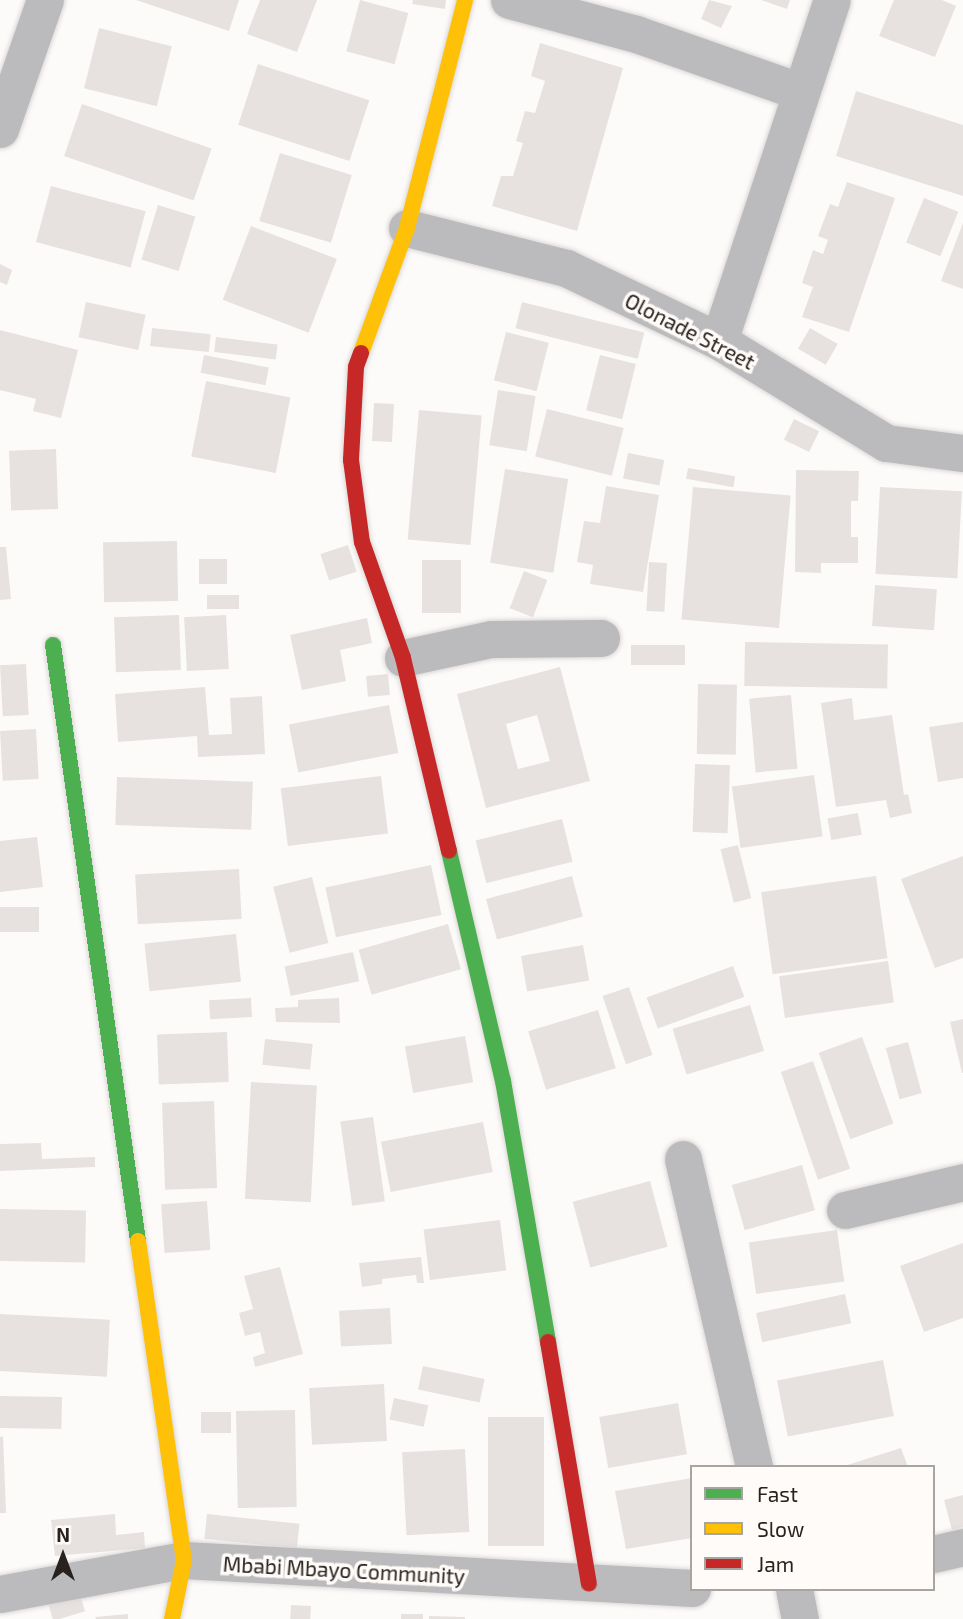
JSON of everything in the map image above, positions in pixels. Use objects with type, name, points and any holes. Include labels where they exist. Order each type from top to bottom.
[{"type":"street","points":[[0,129],[13,57],[45,0]]},
{"type":"street","points":[[465,0],[407,228],[356,367],[351,460],[362,542],[403,658],[503,1081],[589,1584]]},
{"type":"street","points":[[509,0],[636,34],[799,91]]},
{"type":"street","points":[[719,341],[799,91],[832,0]]},
{"type":"street","name":"Olonade Street","points":[[407,228],[566,268],[719,341],[886,443],[963,453]]},
{"type":"street","points":[[403,658],[491,639],[601,638]]},
{"type":"street","points":[[53,645],[184,1560],[172,1619]]},
{"type":"street","points":[[683,1159],[754,1465]]},
{"type":"street","points":[[845,1210],[963,1182]]},
{"type":"street","points":[[935,1554],[963,1547]]},
{"type":"street","name":"Mbabi Mbayo Community","points":[[0,1594],[184,1560],[690,1588]]},
{"type":"street","points":[[794,1591],[800,1619]]},
{"type":"building","points":[[136,0],[239,0],[229,31]]},
{"type":"building","points":[[260,0],[317,0],[297,52],[247,34]]},
{"type":"building","points":[[360,0],[408,13],[395,64],[346,51]]},
{"type":"building","points":[[413,0],[446,0],[445,9],[412,4]]},
{"type":"building","points":[[709,0],[732,6],[721,28],[701,19]]},
{"type":"building","points":[[761,0],[790,0],[787,9]]},
{"type":"building","points":[[894,0],[942,0],[956,6],[935,57],[879,36]]},
{"type":"building","points":[[99,28],[172,46],[157,106],[84,88]]},
{"type":"building","points":[[540,43],[623,68],[577,231],[492,206],[501,176],[513,176],[523,143],[516,141],[525,111],[535,113],[545,81],[531,76]]},
{"type":"building","points":[[258,64],[369,100],[349,161],[238,125]]},
{"type":"building","points":[[856,91],[963,125],[963,196],[836,156]]},
{"type":"building","points":[[82,104],[212,149],[194,201],[64,156]]},
{"type":"building","points":[[280,153],[352,175],[331,243],[259,221]]},
{"type":"building","points":[[847,182],[895,198],[849,332],[802,317],[813,287],[802,283],[813,250],[823,254],[828,240],[818,236],[830,204],[838,207]]},
{"type":"building","points":[[51,186],[146,211],[131,267],[36,242]]},
{"type":"building","points":[[924,198],[958,212],[940,256],[906,243]]},
{"type":"building","points":[[158,205],[195,216],[179,271],[141,260]]},
{"type":"building","points":[[963,223],[963,289],[941,281]]},
{"type":"building","points":[[251,226],[337,259],[309,333],[223,300]]},
{"type":"building","points":[[0,264],[12,270],[7,285],[0,282]]},
{"type":"building","points":[[86,302],[146,315],[138,350],[79,337]]},
{"type":"building","points":[[522,302],[644,332],[638,359],[515,328]]},
{"type":"building","points":[[152,328],[211,334],[209,352],[150,346]]},
{"type":"building","points":[[810,328],[838,344],[826,365],[798,349]]},
{"type":"building","points":[[0,330],[78,350],[61,418],[33,411],[36,399],[0,390]]},
{"type":"building","points":[[506,332],[549,343],[537,391],[494,381]]},
{"type":"building","points":[[216,337],[278,345],[276,359],[214,352]]},
{"type":"building","points":[[204,355],[269,368],[265,385],[201,373]]},
{"type":"building","points":[[600,355],[636,364],[622,419],[586,410]]},
{"type":"building","points":[[206,381],[290,397],[276,473],[191,457]]},
{"type":"building","points":[[498,390],[536,396],[527,451],[489,445]]},
{"type":"building","points":[[374,403],[394,404],[392,442],[372,441]]},
{"type":"building","points":[[547,409],[624,428],[612,476],[535,457]]},
{"type":"building","points":[[419,410],[482,415],[470,545],[408,540]]},
{"type":"building","points":[[794,419],[819,431],[809,452],[784,440]]},
{"type":"building","points":[[56,449],[58,509],[11,511],[9,451]]},
{"type":"building","points":[[628,453],[664,460],[659,486],[623,479]]},
{"type":"building","points":[[688,468],[735,476],[733,487],[686,479]]},
{"type":"building","points":[[505,469],[568,479],[553,573],[490,563]]},
{"type":"building","points":[[796,470],[859,471],[858,501],[851,501],[851,537],[858,537],[858,563],[821,563],[821,573],[795,572]]},
{"type":"building","points":[[606,486],[659,495],[643,592],[590,584],[593,565],[577,562],[584,521],[600,523]]},
{"type":"building","points":[[693,487],[791,496],[779,628],[681,619]]},
{"type":"building","points":[[880,487],[962,491],[957,578],[875,574]]},
{"type":"building","points":[[177,541],[178,601],[104,602],[103,542]]},
{"type":"building","points":[[348,545],[357,572],[329,581],[320,554]]},
{"type":"building","points":[[0,547],[6,547],[11,599],[0,600]]},
{"type":"building","points":[[199,559],[227,559],[227,584],[199,584]]},
{"type":"building","points":[[422,560],[461,560],[461,613],[422,613]]},
{"type":"building","points":[[649,562],[667,563],[664,612],[646,611]]},
{"type":"building","points":[[524,571],[547,580],[533,617],[510,608]]},
{"type":"building","points":[[875,585],[937,589],[934,630],[872,626]]},
{"type":"building","points":[[207,595],[239,595],[239,609],[207,609]]},
{"type":"building","points":[[179,615],[181,670],[116,672],[114,617]]},
{"type":"building","points":[[226,615],[229,669],[187,671],[184,617]]},
{"type":"building","points":[[367,618],[372,643],[340,650],[346,681],[302,690],[290,635]]},
{"type":"building","points":[[745,642],[888,644],[887,688],[744,686]]},
{"type":"building","points":[[631,645],[685,645],[685,665],[631,665]]},
{"type":"building","points":[[26,664],[29,715],[3,716],[0,665]]},
{"type":"building","points":[[560,667],[590,781],[486,808],[457,694]],"holes":[[[537,715],[550,761],[518,769],[506,724]]]},
{"type":"building","points":[[388,674],[390,695],[368,697],[366,676]]},
{"type":"building","points":[[698,684],[737,685],[736,755],[697,754]]},
{"type":"building","points":[[205,687],[209,735],[232,734],[230,698],[262,696],[265,754],[198,757],[197,736],[118,742],[115,694]]},
{"type":"building","points":[[791,695],[797,769],[756,772],[749,699]]},
{"type":"building","points":[[852,698],[854,720],[892,715],[904,795],[908,794],[912,813],[890,818],[886,800],[836,807],[821,703]]},
{"type":"building","points":[[389,705],[398,753],[298,773],[289,724]]},
{"type":"building","points":[[963,722],[963,778],[938,782],[929,727]]},
{"type":"building","points":[[36,729],[39,779],[3,781],[0,731]]},
{"type":"building","points":[[695,764],[730,765],[728,833],[693,832]]},
{"type":"building","points":[[814,775],[823,836],[740,848],[732,787]]},
{"type":"building","points":[[381,776],[388,834],[288,846],[281,788]]},
{"type":"building","points":[[117,777],[253,782],[251,830],[115,825]]},
{"type":"building","points":[[858,813],[862,835],[831,840],[827,818]]},
{"type":"building","points":[[562,819],[573,862],[486,883],[476,841]]},
{"type":"building","points":[[37,837],[43,887],[0,892],[0,841]]},
{"type":"building","points":[[738,845],[751,898],[734,903],[721,849]]},
{"type":"building","points":[[963,856],[963,958],[935,968],[901,879]]},
{"type":"building","points":[[431,865],[442,915],[336,937],[325,887]]},
{"type":"building","points":[[239,869],[242,919],[138,924],[135,874]]},
{"type":"building","points":[[572,876],[583,917],[497,940],[486,899]]},
{"type":"building","points":[[876,876],[888,958],[773,974],[761,892]]},
{"type":"building","points":[[312,877],[328,943],[290,953],[273,887]]},
{"type":"building","points":[[0,907],[39,907],[39,932],[0,932]]},
{"type":"building","points":[[448,924],[461,969],[372,995],[359,950]]},
{"type":"building","points":[[236,934],[241,982],[150,991],[145,944]]},
{"type":"building","points":[[583,945],[589,980],[527,991],[521,956]]},
{"type":"building","points":[[353,952],[359,981],[291,996],[285,967]]},
{"type":"building","points":[[888,961],[894,1003],[785,1018],[779,976]]},
{"type":"building","points":[[733,966],[744,997],[658,1028],[647,997]]},
{"type":"building","points":[[629,987],[652,1055],[626,1064],[603,996]]},
{"type":"building","points":[[251,998],[252,1017],[210,1019],[209,1000]]},
{"type":"building","points":[[339,998],[340,1023],[276,1022],[275,1008],[298,1007],[298,1000]]},
{"type":"building","points":[[750,1005],[764,1051],[687,1075],[673,1029]]},
{"type":"building","points":[[598,1010],[616,1068],[546,1090],[528,1031]]},
{"type":"building","points":[[963,1019],[963,1073],[962,1073],[950,1022]]},
{"type":"building","points":[[227,1032],[229,1082],[159,1084],[157,1034]]},
{"type":"building","points":[[465,1036],[473,1082],[413,1093],[405,1047]]},
{"type":"building","points":[[862,1037],[893,1123],[850,1139],[819,1053]]},
{"type":"building","points":[[265,1039],[313,1044],[310,1070],[262,1065]]},
{"type":"building","points":[[908,1042],[922,1093],[900,1099],[886,1048]]},
{"type":"building","points":[[813,1061],[850,1169],[818,1180],[781,1072]]},
{"type":"building","points":[[251,1082],[317,1085],[311,1202],[245,1199]]},
{"type":"building","points":[[214,1101],[217,1188],[165,1190],[162,1103]]},
{"type":"building","points":[[373,1117],[385,1201],[352,1206],[340,1122]]},
{"type":"building","points":[[483,1122],[493,1172],[391,1192],[381,1142]]},
{"type":"building","points":[[41,1143],[42,1159],[95,1157],[95,1167],[0,1171],[0,1144]]},
{"type":"building","points":[[802,1165],[815,1210],[745,1230],[732,1185]]},
{"type":"building","points":[[650,1181],[668,1247],[590,1267],[573,1202]]},
{"type":"building","points":[[207,1201],[210,1250],[165,1253],[161,1204]]},
{"type":"building","points":[[0,1209],[86,1211],[85,1262],[0,1261]]},
{"type":"building","points":[[500,1220],[506,1271],[430,1280],[424,1229]]},
{"type":"building","points":[[837,1230],[844,1281],[756,1294],[749,1242]]},
{"type":"building","points":[[963,1243],[963,1318],[924,1332],[900,1266]]},
{"type":"building","points":[[421,1257],[424,1283],[417,1283],[416,1275],[382,1279],[382,1284],[362,1287],[359,1263]]},
{"type":"building","points":[[280,1267],[303,1354],[255,1367],[253,1357],[265,1353],[260,1332],[245,1336],[239,1313],[253,1309],[244,1276]]},
{"type":"building","points":[[845,1294],[851,1323],[762,1342],[756,1313]]},
{"type":"building","points":[[390,1308],[392,1344],[341,1347],[339,1311]]},
{"type":"building","points":[[0,1314],[110,1320],[107,1377],[0,1371]]},
{"type":"building","points":[[883,1360],[894,1416],[788,1437],[777,1381]]},
{"type":"building","points":[[423,1366],[485,1379],[480,1403],[418,1389]]},
{"type":"building","points":[[384,1384],[387,1441],[312,1445],[309,1388]]},
{"type":"building","points":[[0,1396],[62,1397],[61,1429],[0,1428]]},
{"type":"building","points":[[394,1398],[428,1405],[424,1427],[389,1420]]},
{"type":"building","points":[[678,1403],[687,1454],[608,1468],[599,1417]]},
{"type":"building","points":[[295,1410],[297,1507],[238,1508],[236,1411]]},
{"type":"building","points":[[201,1412],[231,1412],[231,1433],[201,1433]]},
{"type":"building","points":[[488,1417],[544,1417],[544,1546],[488,1546]]},
{"type":"building","points":[[3,1436],[6,1513],[0,1513],[0,1437]]},
{"type":"building","points":[[901,1448],[907,1465],[847,1465]]},
{"type":"building","points":[[465,1449],[469,1532],[406,1535],[402,1452]]},
{"type":"building","points":[[690,1478],[690,1538],[626,1549],[615,1491]]},
{"type":"building","points":[[963,1495],[963,1527],[952,1530],[944,1500]]},
{"type":"building","points":[[115,1514],[116,1535],[144,1532],[145,1548],[55,1556],[51,1520]]},
{"type":"building","points":[[207,1514],[299,1524],[297,1549],[204,1539]]},
{"type":"building","points":[[80,1595],[85,1611],[53,1619],[48,1605]]},
{"type":"building","points":[[291,1605],[311,1606],[310,1619],[290,1619]]},
{"type":"building","points":[[128,1614],[128,1619],[95,1617]]},
{"type":"building","points":[[401,1614],[423,1614],[423,1619],[401,1619]]},
{"type":"building","points":[[429,1616],[465,1617],[465,1619],[429,1619]]},
{"type":"traffic: fast","points":[[53,645],[138,1241]]},
{"type":"traffic: fast","points":[[449,851],[503,1081],[548,1342]]},
{"type":"traffic: slow","points":[[361,353],[407,228],[465,0]]},
{"type":"traffic: slow","points":[[138,1241],[184,1560],[172,1619]]},
{"type":"traffic: jam","points":[[361,353],[356,367],[351,460],[362,542],[403,658],[449,851]]},
{"type":"traffic: jam","points":[[548,1342],[589,1584]]}]
